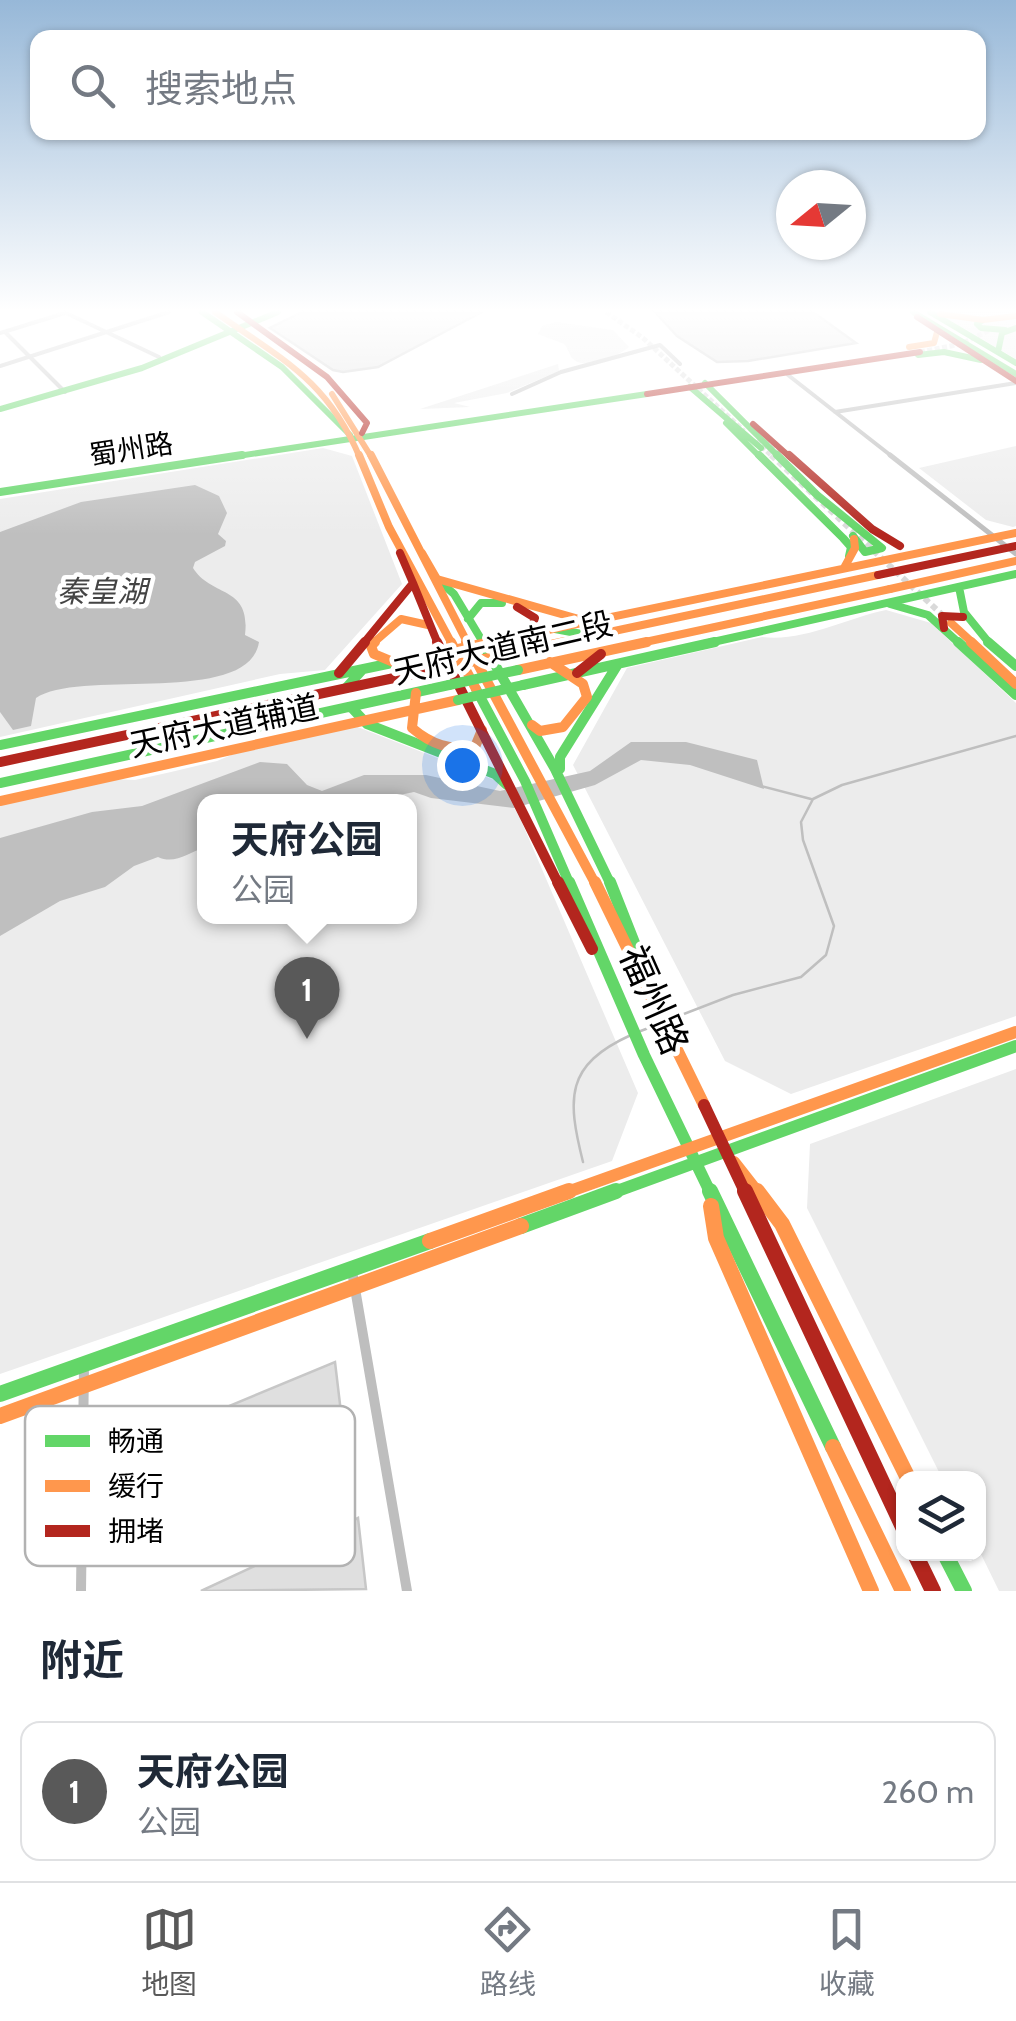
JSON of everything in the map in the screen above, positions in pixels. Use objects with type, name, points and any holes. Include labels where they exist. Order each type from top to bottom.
[{"type":"main road","points":[[64,391],[77,386]]},
{"type":"main road","points":[[0,408],[77,386]]},
{"type":"main road","name":"福州路","points":[[304,386],[333,428],[357,436]]},
{"type":"main road","name":"福州路","points":[[324,386],[357,436],[645,975],[718,1139],[896,1511]]},
{"type":"main road","name":"蜀州路","points":[[0,490],[687,386]]},
{"type":"main road","name":"蜀州路","points":[[357,436],[660,394],[688,386]]},
{"type":"main road","points":[[689,386],[850,547],[865,552],[882,548],[782,454]]},
{"type":"main road","points":[[709,386],[872,529],[900,546]]},
{"type":"main road","points":[[729,404],[736,386]]},
{"type":"main road","points":[[660,394],[711,407],[741,429],[852,547]]},
{"type":"main road","points":[[729,404],[856,530],[877,540],[924,552]]},
{"type":"main road","name":"福州路","points":[[357,436],[389,527],[526,780],[644,1055],[903,1591]]},
{"type":"main road","points":[[765,457],[840,528],[852,547]]},
{"type":"main road","points":[[389,527],[428,625],[570,909],[613,985]]},
{"type":"main road","points":[[407,529],[438,578],[454,594],[564,780]]},
{"type":"main road","name":"天府大道辅道","points":[[0,745],[1016,533]]},
{"type":"main road","points":[[844,568],[852,547]]},
{"type":"main road","name":"天府大道南二段","points":[[0,762],[878,575],[1015,551]]},
{"type":"main road","name":"天府大道南二段","points":[[0,783],[890,588],[1015,551]]},
{"type":"main road","name":"天府大道辅道","points":[[0,801],[1016,574]]},
{"type":"main road","points":[[438,578],[589,622]]},
{"type":"main road","points":[[338,674],[413,584]]},
{"type":"main road","points":[[958,587],[954,623],[1016,694]]},
{"type":"main road","points":[[468,619],[481,603],[500,602],[531,613],[536,624],[524,650]]},
{"type":"main road","points":[[887,603],[954,623],[1016,666]]},
{"type":"main road","points":[[420,673],[371,651],[372,642],[391,620],[410,616],[428,625]]},
{"type":"main road","points":[[954,623],[1016,680]]},
{"type":"main road","points":[[555,629],[591,636]]},
{"type":"main road","points":[[572,674],[606,650]]},
{"type":"main road","points":[[525,719],[540,731],[560,730],[569,724],[587,697],[572,674],[550,662]]},
{"type":"main road","points":[[618,664],[558,765],[620,896],[645,975]]},
{"type":"main road","points":[[345,689],[363,669]]},
{"type":"main road","points":[[416,693],[414,731],[444,748],[475,747],[482,728]]},
{"type":"main road","points":[[350,708],[362,721],[495,774],[516,795]]},
{"type":"main road","points":[[0,1394],[562,1197],[1016,1032]]},
{"type":"main road","points":[[28,1406],[1016,1046]]},
{"type":"main road","points":[[726,1152],[782,1224],[905,1471]]},
{"type":"main road","points":[[708,1184],[716,1238],[871,1591]]},
{"type":"main road","points":[[0,1416],[25,1407]]},
{"type":"main road","points":[[919,1561],[934,1591]]},
{"type":"main road","points":[[949,1561],[964,1591]]},
{"type":"street","points":[[60,386],[64,391]]},
{"type":"street","points":[[512,394],[529,386]]},
{"type":"street","points":[[802,386],[1015,551]]},
{"type":"street","points":[[835,412],[958,386]]},
{"type":"street","points":[[352,1270],[407,1591]]},
{"type":"street","points":[[82,1406],[84,1364]]},
{"type":"street","points":[[81,1566],[81,1591]]},
{"type":"shaded area","points":[[490,386],[523,386],[454,403],[470,407],[420,409]]},
{"type":"shaded area","points":[[1016,446],[1013,527],[986,520],[919,468]]},
{"type":"shaded area","points":[[323,448],[352,456],[402,584],[325,670],[280,674],[0,737],[0,499]]},
{"type":"shaded area","points":[[886,610],[931,623],[1016,703],[1016,1016],[791,1094],[725,1061],[573,765],[627,668],[762,637],[810,633]]},
{"type":"shaded area","points":[[355,726],[499,782],[520,818],[638,1093],[612,1161],[0,1374],[0,805],[112,779],[135,780],[217,761],[241,751]]},
{"type":"shaded area","points":[[1016,1069],[1016,1591],[999,1591],[984,1561],[986,1471],[938,1471],[807,1208],[810,1144]]},
{"type":"water","name":"秦皇湖","points":[[195,485],[219,496],[227,513],[218,534],[226,541],[225,546],[195,562],[193,568],[242,608],[245,635],[259,642],[248,662],[226,674],[196,680],[58,690],[36,698],[31,726],[13,730],[0,712],[0,532],[81,502]]},
{"type":"water","points":[[631,742],[686,742],[757,760],[764,789],[690,765],[641,760],[595,785],[514,808],[431,798],[414,792],[197,794],[197,851],[176,859],[158,857],[134,866],[105,887],[60,901],[0,936],[0,838],[92,812],[142,806],[260,762],[287,764],[307,785],[322,791],[364,775],[426,775],[500,791],[590,771]]},
{"type":"building","points":[[335,1362],[340,1406],[229,1406]]},
{"type":"building","points":[[358,1518],[366,1589],[201,1591],[254,1566],[355,1566]]},
{"type":"waterway","points":[[671,1019],[733,995],[801,977],[826,955],[834,926],[803,840],[801,822],[813,799],[842,785],[1016,736]]},
{"type":"waterway","points":[[761,786],[811,799]]},
{"type":"waterway","points":[[638,1032],[659,1024]]},
{"type":"waterway","points":[[583,1162],[574,1119],[576,1086],[593,1058],[631,1035]]},
{"type":"tunnel","points":[[695,386],[744,431]]},
{"type":"tunnel","points":[[765,440],[782,454]]},
{"type":"tunnel","points":[[756,441],[774,458]]},
{"type":"tunnel","points":[[771,455],[951,623]]},
{"type":"traffic: fast","points":[[0,409],[79,386]]},
{"type":"traffic: fast","points":[[303,386],[350,435]]},
{"type":"traffic: fast","points":[[708,386],[817,495],[882,548],[865,552],[853,536]]},
{"type":"traffic: fast","points":[[690,387],[761,448]]},
{"type":"traffic: fast","points":[[0,492],[647,394]]},
{"type":"traffic: fast","points":[[726,423],[843,538],[851,547],[849,556]]},
{"type":"traffic: fast","points":[[523,685],[1016,574]]},
{"type":"traffic: fast","points":[[437,579],[454,594],[555,769],[600,859],[638,953]]},
{"type":"traffic: fast","points":[[959,587],[970,622],[1016,666]]},
{"type":"traffic: fast","points":[[468,619],[481,603],[502,603]]},
{"type":"traffic: fast","points":[[890,604],[928,615],[1016,695]]},
{"type":"traffic: fast","points":[[555,629],[587,635]]},
{"type":"traffic: fast","points":[[0,745],[435,654]]},
{"type":"traffic: fast","points":[[560,769],[560,757],[618,664]]},
{"type":"traffic: fast","points":[[346,688],[363,669]]},
{"type":"traffic: fast","points":[[449,685],[518,670]]},
{"type":"traffic: fast","points":[[0,783],[449,685]]},
{"type":"traffic: fast","points":[[458,700],[523,685]]},
{"type":"traffic: fast","points":[[476,689],[525,781],[644,1055],[833,1447]]},
{"type":"traffic: fast","points":[[351,707],[367,724],[495,774],[507,785]]},
{"type":"traffic: fast","points":[[521,1226],[1016,1046]]},
{"type":"traffic: fast","points":[[0,1394],[430,1241]]},
{"type":"traffic: fast","points":[[949,1561],[964,1591]]},
{"type":"traffic: slow","points":[[318,386],[346,425],[389,527],[476,689]]},
{"type":"traffic: slow","points":[[332,394],[374,462],[420,556],[573,840],[704,1105]]},
{"type":"traffic: slow","points":[[500,640],[1016,533]]},
{"type":"traffic: slow","points":[[844,568],[855,548],[854,539]]},
{"type":"traffic: slow","points":[[422,553],[437,579],[586,621]]},
{"type":"traffic: slow","points":[[890,589],[1016,561]]},
{"type":"traffic: slow","points":[[508,654],[878,575]]},
{"type":"traffic: slow","points":[[518,670],[890,589]]},
{"type":"traffic: slow","points":[[417,672],[374,654],[371,646],[395,621],[409,618],[428,625]]},
{"type":"traffic: slow","points":[[951,623],[1016,684]]},
{"type":"traffic: slow","points":[[435,654],[500,640]]},
{"type":"traffic: slow","points":[[441,668],[508,654]]},
{"type":"traffic: slow","points":[[532,725],[540,731],[563,727],[587,697],[583,684],[550,662]]},
{"type":"traffic: slow","points":[[416,693],[412,728],[426,739],[449,748],[475,747],[482,730]]},
{"type":"traffic: slow","points":[[0,801],[458,700]]},
{"type":"traffic: slow","points":[[430,1241],[1016,1032]]},
{"type":"traffic: slow","points":[[734,1162],[782,1224],[905,1471]]},
{"type":"traffic: slow","points":[[711,1206],[716,1238],[871,1591]]},
{"type":"traffic: slow","points":[[27,1406],[521,1226]]},
{"type":"traffic: slow","points":[[0,1416],[25,1407]]},
{"type":"traffic: slow","points":[[833,1447],[903,1591]]},
{"type":"traffic: jam","points":[[335,386],[367,423],[362,433]]},
{"type":"traffic: jam","points":[[647,394],[697,386]]},
{"type":"traffic: jam","points":[[753,424],[872,529],[900,546]]},
{"type":"traffic: jam","points":[[878,575],[1016,546]]},
{"type":"traffic: jam","points":[[339,673],[413,583],[400,553]]},
{"type":"traffic: jam","points":[[413,583],[428,625],[592,949]]},
{"type":"traffic: jam","points":[[517,607],[535,618],[524,651]]},
{"type":"traffic: jam","points":[[944,628],[942,616],[963,617]]},
{"type":"traffic: jam","points":[[577,673],[601,654]]},
{"type":"traffic: jam","points":[[0,762],[441,668]]},
{"type":"traffic: jam","points":[[704,1105],[896,1512]]},
{"type":"traffic: jam","points":[[918,1561],[933,1591]]},
{"type":"place","name":"天府公园","points":[[307,1039]]}]
